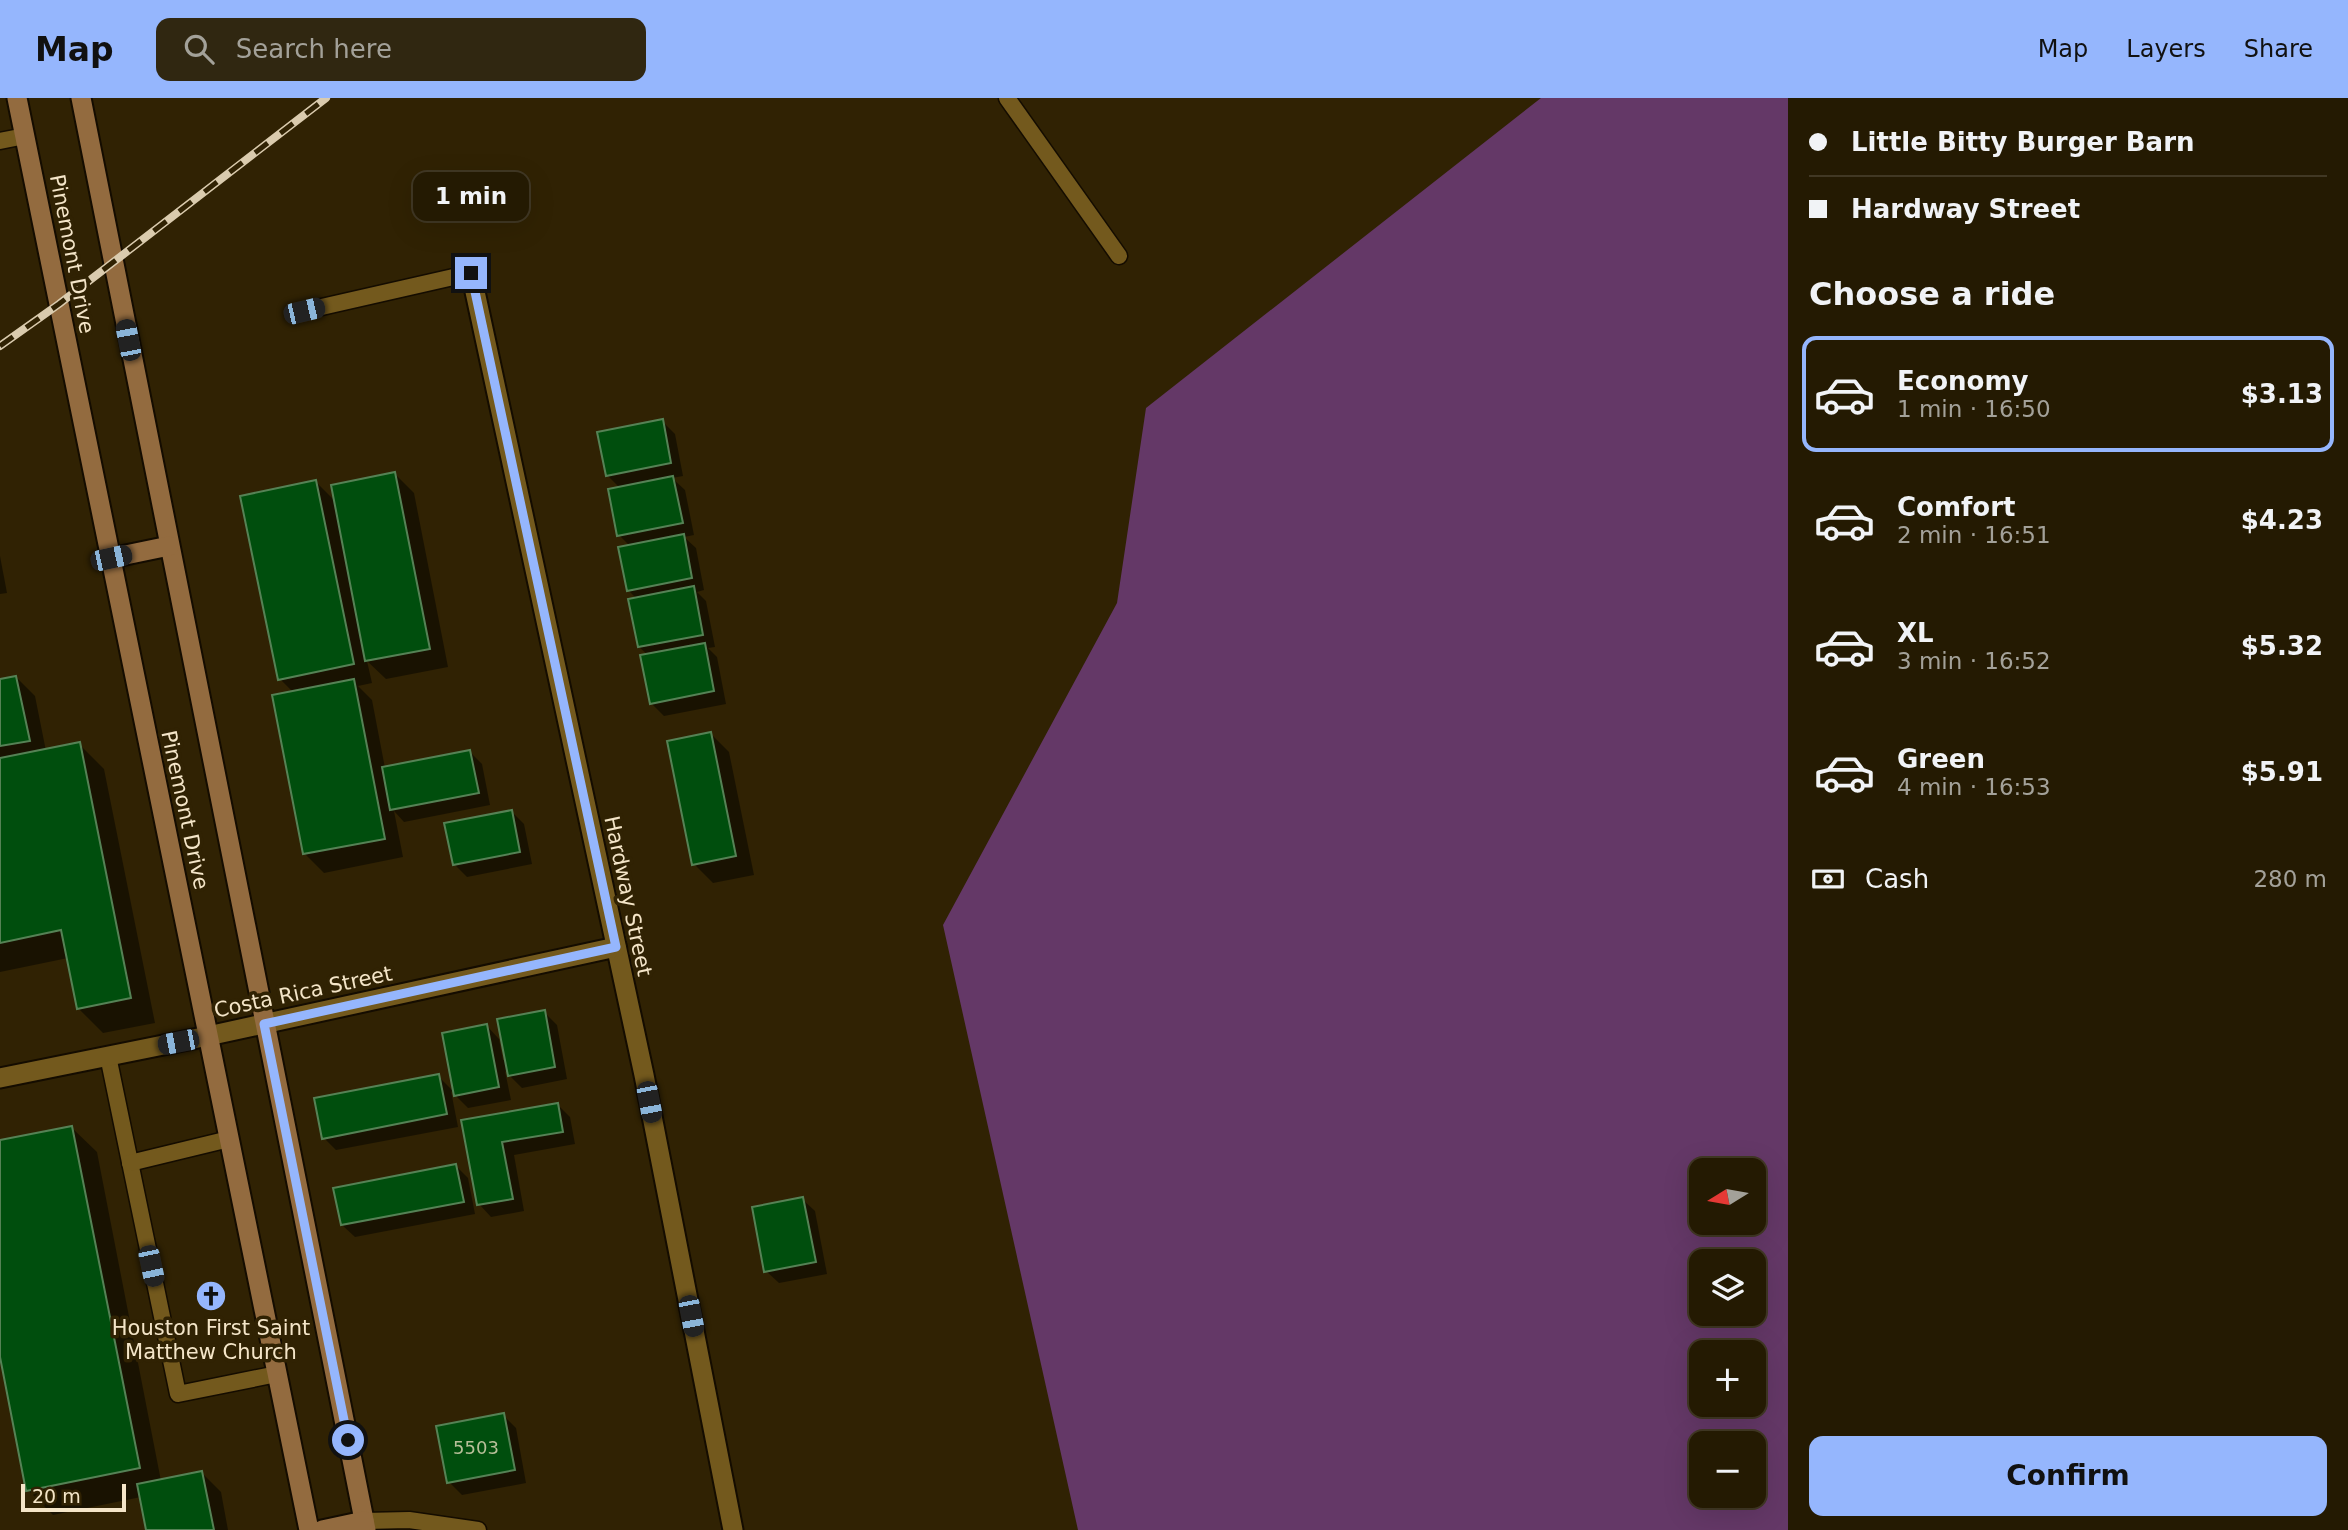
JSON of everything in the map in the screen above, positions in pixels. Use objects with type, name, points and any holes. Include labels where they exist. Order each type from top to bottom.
[{"type":"main road","name":"Pinemont Drive","points":[[17,98],[309,1530]]},
{"type":"main road","name":"Pinemont Drive","points":[[81,98],[365,1526]]},
{"type":"main road","points":[[111,558],[169,546]]},
{"type":"main road","points":[[322,1530],[365,1526]]},
{"type":"street","name":"Hardway Street","points":[[471,273],[644,1075],[733,1530]]},
{"type":"street","name":"Costa Rica Street","points":[[0,1078],[208,1036],[616,947]]},
{"type":"lane","points":[[1007,98],[1119,256]]},
{"type":"lane","points":[[0,141],[25,136]]},
{"type":"lane","points":[[304,311],[471,273]]},
{"type":"lane","points":[[108,1056],[178,1394],[277,1374]]},
{"type":"lane","points":[[130,1163],[229,1139]]},
{"type":"lane","points":[[365,1526],[409,1520],[467,1529]]},
{"type":"shaded area","points":[[1541,98],[1788,98],[1788,1530],[1078,1530],[943,925],[1117,603],[1146,408]]},
{"type":"building","points":[[663,419],[671,463],[606,476],[597,432]]},
{"type":"building","points":[[395,472],[430,649],[365,661],[331,485]]},
{"type":"building","points":[[673,476],[683,523],[617,536],[608,489]]},
{"type":"building","points":[[316,480],[354,664],[278,680],[240,496]]},
{"type":"building","points":[[684,534],[692,578],[627,591],[618,547]]},
{"type":"building","points":[[694,586],[703,635],[638,647],[628,599]]},
{"type":"building","points":[[705,643],[714,691],[650,704],[640,655]]},
{"type":"building","points":[[16,676],[30,741],[0,746],[0,679]]},
{"type":"building","points":[[354,679],[385,839],[303,854],[272,695]]},
{"type":"building","points":[[711,732],[736,856],[692,865],[667,741]]},
{"type":"building","points":[[80,742],[131,998],[77,1009],[61,930],[0,943],[0,758]]},
{"type":"building","points":[[470,750],[479,793],[390,810],[382,767]]},
{"type":"building","points":[[512,810],[520,852],[453,865],[444,823]]},
{"type":"building","points":[[545,1010],[555,1067],[508,1076],[497,1019]]},
{"type":"building","points":[[487,1024],[499,1087],[454,1096],[442,1033]]},
{"type":"building","points":[[439,1074],[447,1114],[322,1139],[314,1098]]},
{"type":"building","points":[[558,1103],[563,1132],[502,1142],[513,1199],[477,1205],[461,1120]]},
{"type":"building","points":[[72,1126],[140,1468],[26,1491],[0,1357],[0,1140]]},
{"type":"building","points":[[456,1164],[464,1202],[341,1225],[333,1188]]},
{"type":"building","points":[[803,1197],[816,1262],[764,1272],[752,1207]]},
{"type":"building","points":[[504,1413],[515,1470],[447,1483],[436,1426]]},
{"type":"building","points":[[202,1471],[214,1530],[146,1530],[137,1484]]},
{"type":"railway","points":[[0,346],[59,304],[326,98]]},
{"type":"place","name":"Houston First Saint Matthew Church","points":[[211,1296]]},
{"type":"route","points":[[348,1440],[264,1024],[616,947],[471,273]]}]
